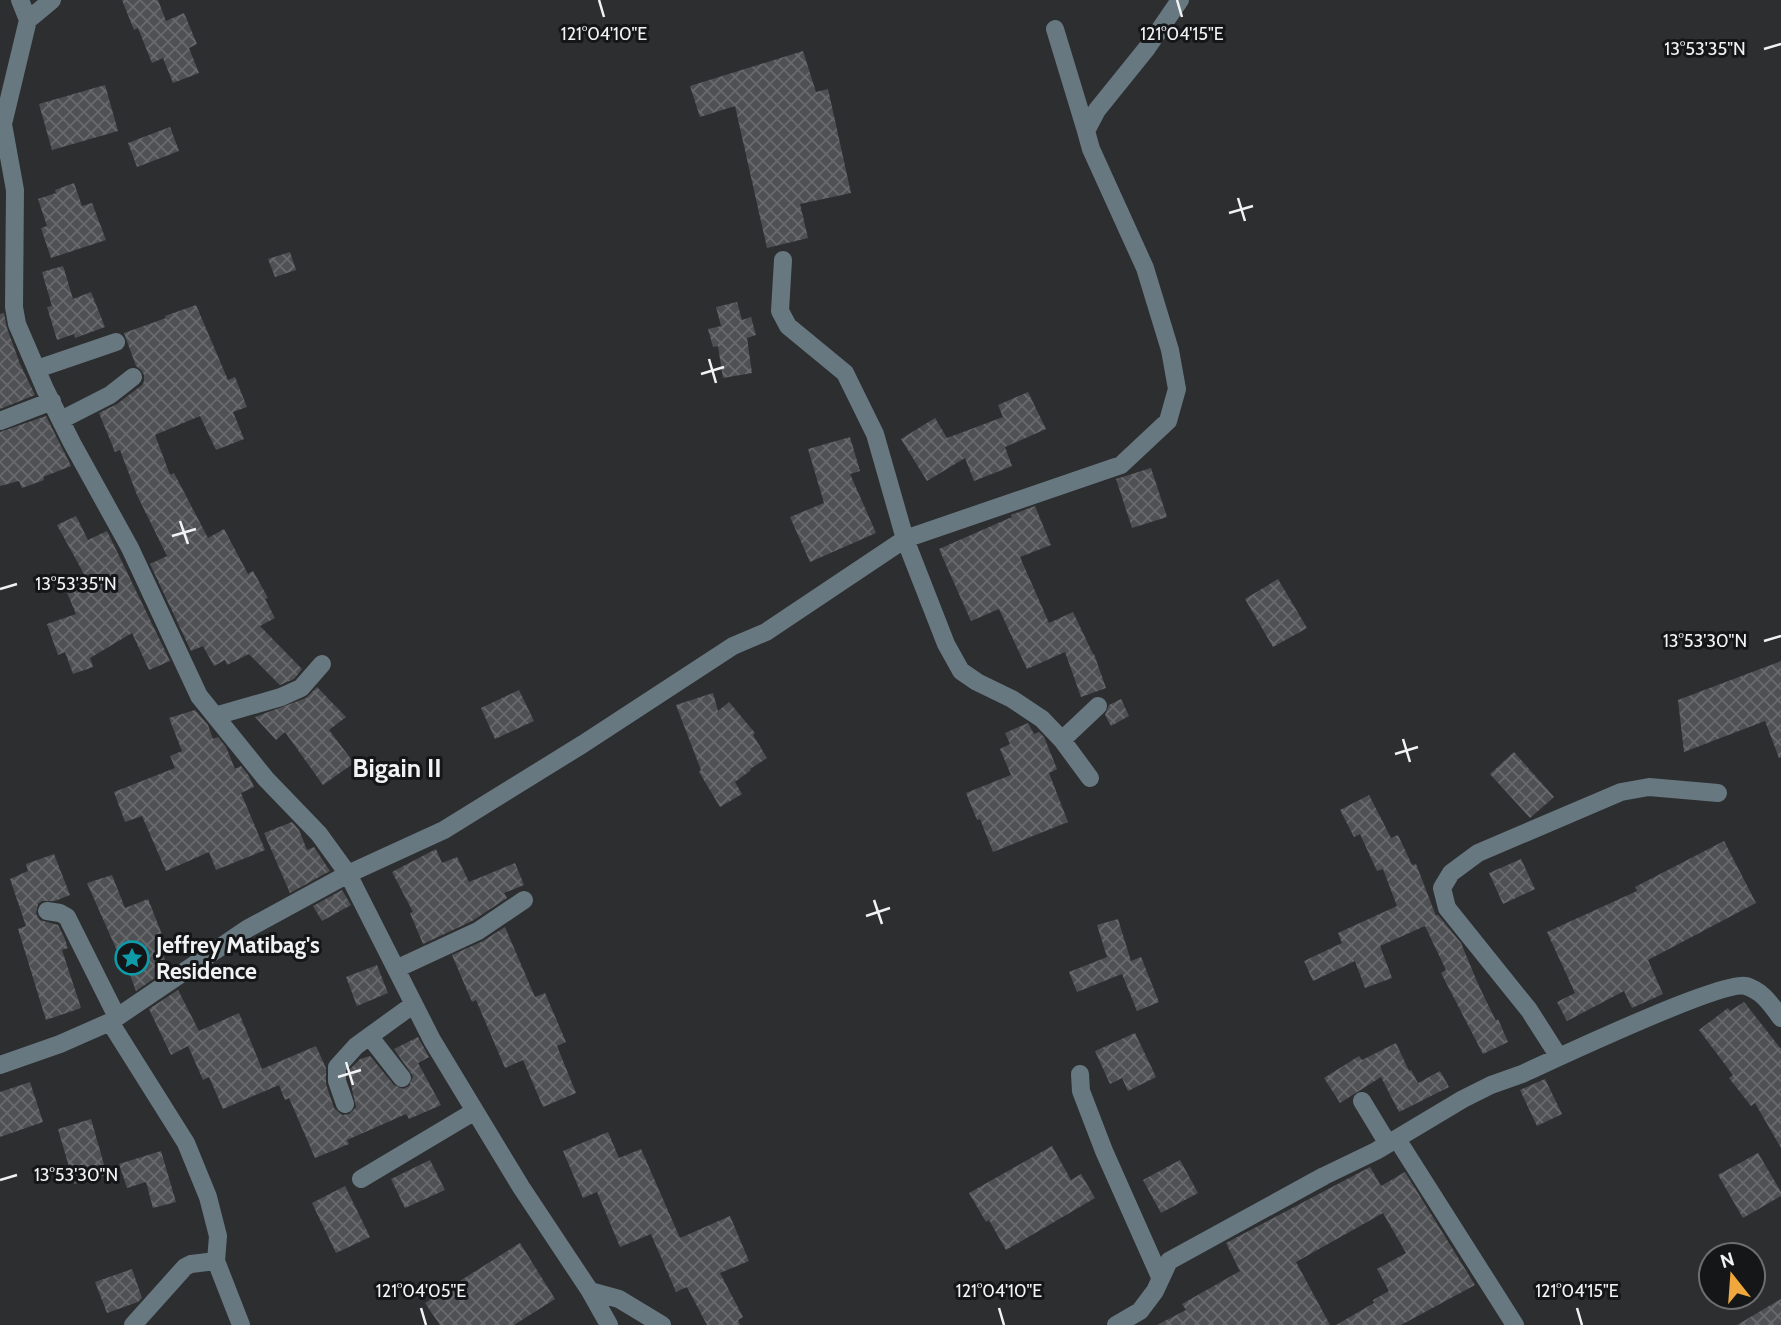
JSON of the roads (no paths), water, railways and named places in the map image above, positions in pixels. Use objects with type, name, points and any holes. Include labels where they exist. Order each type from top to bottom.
[{"type":"street","points":[[20,0],[28,20],[3,124],[15,190],[14,307],[17,324],[37,369],[61,420],[130,548],[199,696],[266,779],[319,834],[348,874],[432,1040],[609,1325]]},
{"type":"street","points":[[28,20],[52,0]]},
{"type":"street","points":[[1086,131],[1097,110],[1147,48],[1180,0]]},
{"type":"street","points":[[0,1065],[60,1044],[113,1019],[247,929],[348,874],[444,830],[583,744],[733,646],[766,632],[905,539],[1113,469],[1121,465],[1168,421],[1177,389],[1170,350],[1145,268],[1091,149],[1055,29]]},
{"type":"street","points":[[783,260],[780,311],[789,326],[845,373],[875,434],[905,539],[946,644],[961,671],[1042,719],[1062,740],[1090,778]]},
{"type":"street","points":[[37,369],[116,342]]},
{"type":"street","points":[[61,420],[110,395],[133,377]]},
{"type":"street","points":[[0,421],[52,401]]},
{"type":"street","points":[[215,716],[281,697],[301,688],[322,664]]},
{"type":"street","points":[[1062,740],[1098,706]]},
{"type":"street","points":[[1559,1057],[1529,1010],[1447,908],[1442,888],[1451,873],[1478,853],[1621,792],[1649,787],[1718,793]]},
{"type":"street","points":[[396,969],[478,931],[524,900]]},
{"type":"street","points":[[47,911],[67,916],[113,1019],[186,1143],[208,1197],[218,1236],[216,1261],[241,1325]]},
{"type":"street","points":[[1116,1325],[1139,1311],[1155,1291],[1169,1261],[1324,1175],[1393,1141],[1491,1085],[1710,992],[1745,985],[1765,996],[1781,1018]]},
{"type":"street","points":[[345,1104],[337,1081],[337,1067],[356,1045],[414,1004]]},
{"type":"street","points":[[370,1037],[402,1078]]},
{"type":"street","points":[[1080,1074],[1081,1091],[1104,1152],[1160,1277]]},
{"type":"street","points":[[1362,1101],[1393,1141],[1515,1325]]},
{"type":"street","points":[[362,1179],[475,1111]]},
{"type":"street","points":[[133,1325],[185,1267],[216,1261]]},
{"type":"street","points":[[590,1291],[619,1298],[662,1325]]},
{"type":"place","name":"Jeffrey Matibag's Residence","points":[[132,958]]},
{"type":"district","name":"Bigain II","points":[[397,768]]}]
